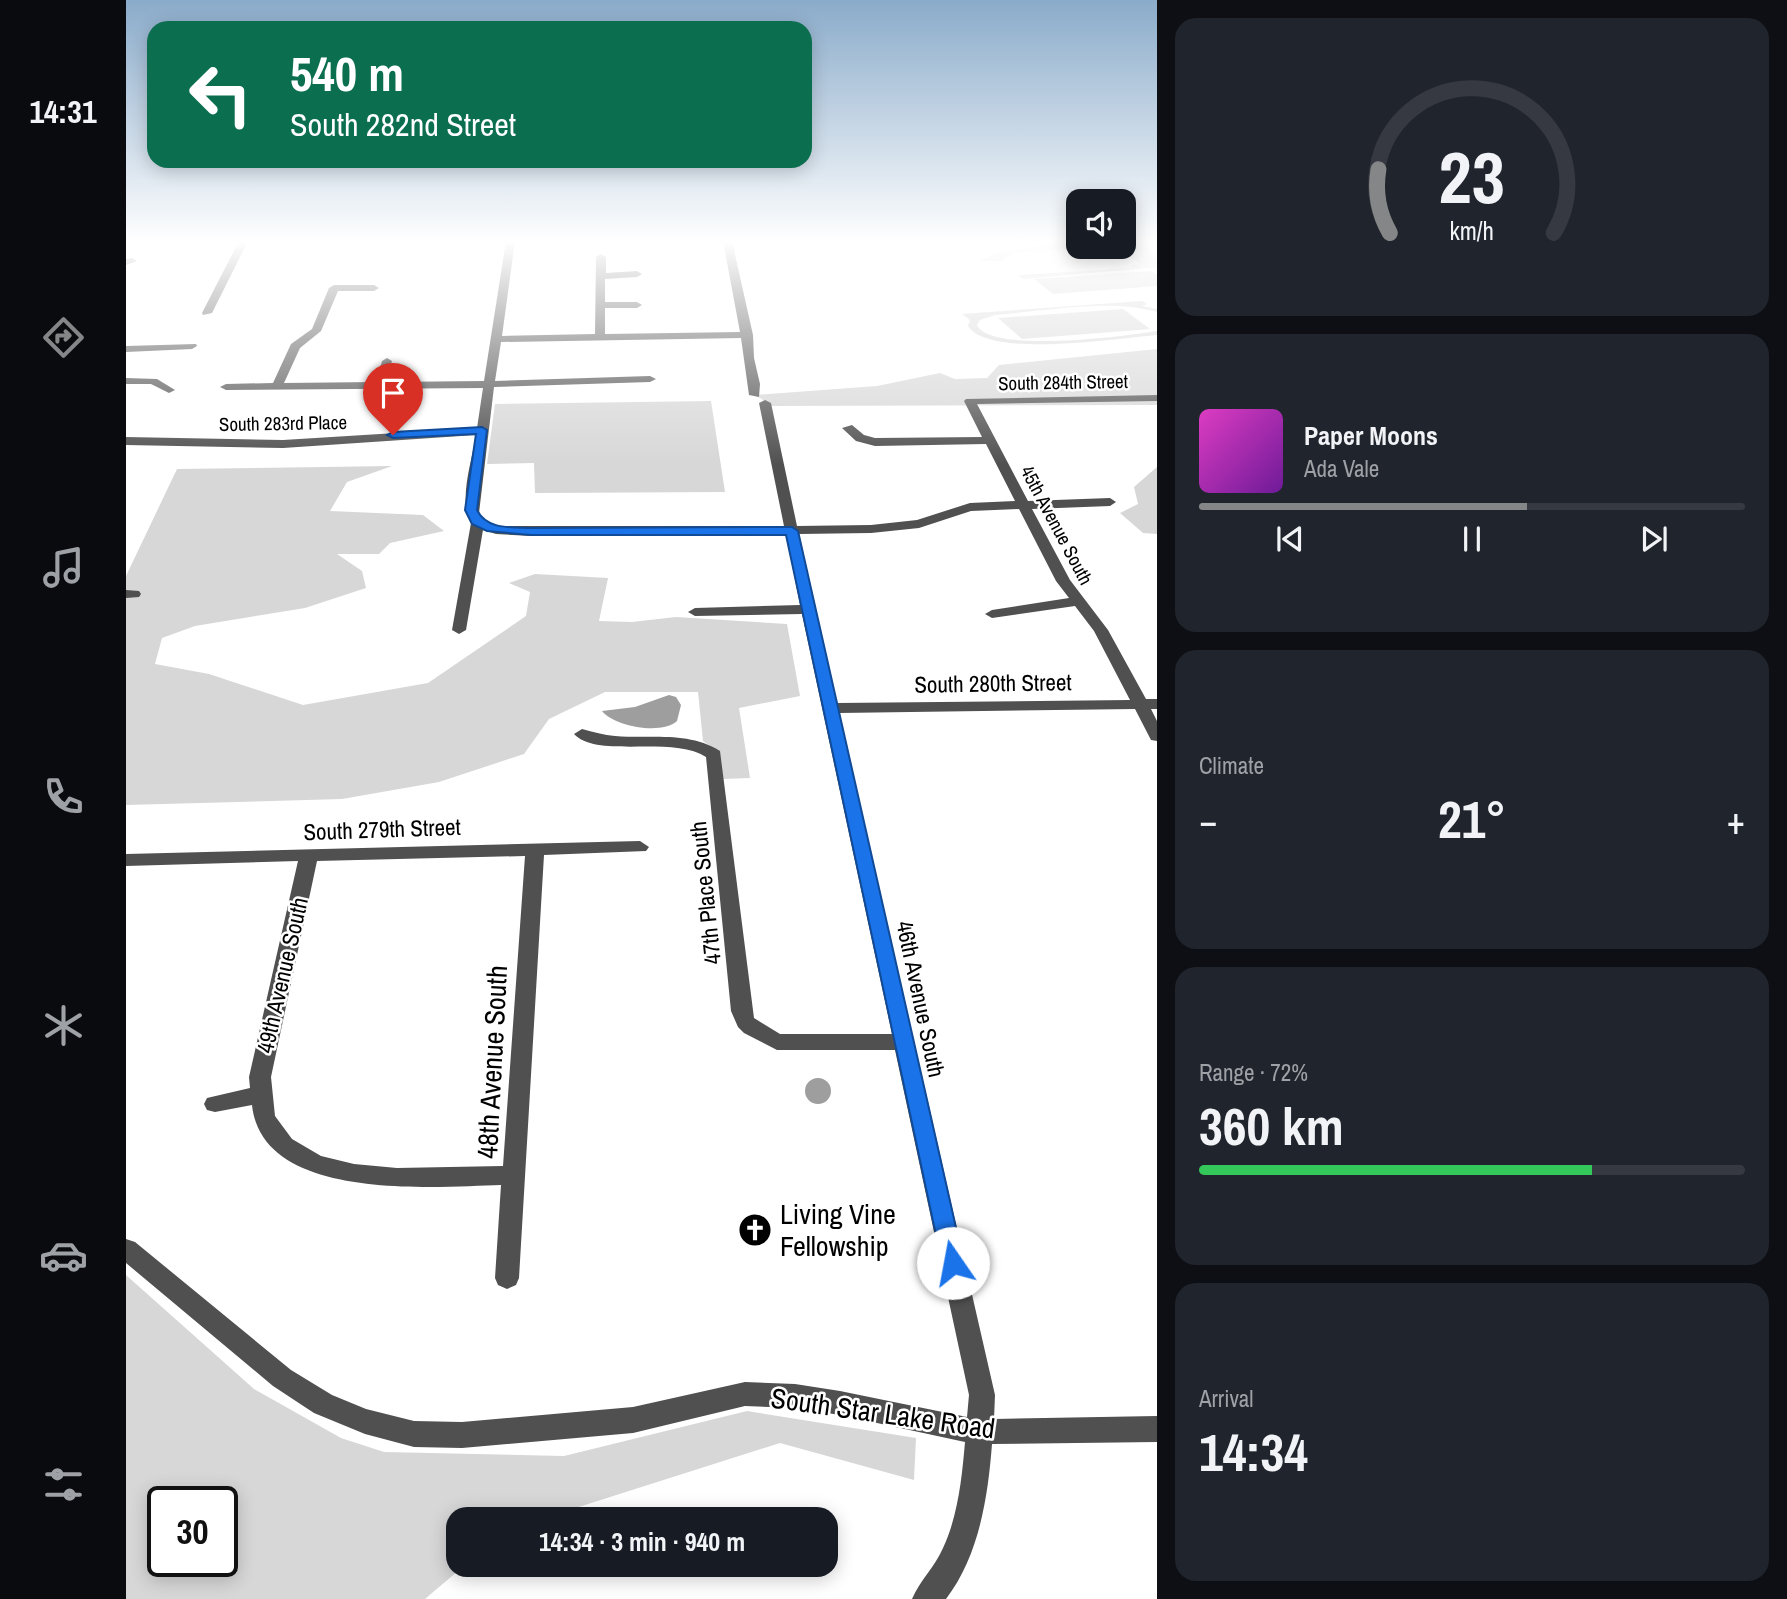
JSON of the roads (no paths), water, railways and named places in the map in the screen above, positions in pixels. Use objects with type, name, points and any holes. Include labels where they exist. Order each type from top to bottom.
[{"type":"street","points":[[277,386],[295,346],[316,331],[322,316]]},
{"type":"street","points":[[459,629],[478,523],[471,506],[500,316]]},
{"type":"street","points":[[600,316],[600,337]]},
{"type":"street","name":"46th Avenue South","points":[[744,316],[982,1395],[980,1432],[962,1542],[953,1564],[927,1599]]},
{"type":"street","points":[[496,339],[748,335]]},
{"type":"street","points":[[126,349],[192,346]]},
{"type":"street","points":[[381,385],[387,361]]},
{"type":"street","points":[[226,387],[650,379]]},
{"type":"street","points":[[126,381],[153,381],[169,390]]},
{"type":"street","name":"South 284th Street","points":[[970,401],[1157,398]]},
{"type":"street","name":"45th Avenue South","points":[[970,401],[1022,505],[1076,601],[1101,630],[1149,704],[1157,736]]},
{"type":"street","points":[[848,428],[860,438],[876,442],[990,440]]},
{"type":"street","name":"South 283rd Place","points":[[131,441],[305,443],[393,435],[394,440],[406,443],[417,439],[417,433],[482,430]]},
{"type":"street","points":[[126,456],[131,441]]},
{"type":"street","points":[[478,523],[500,530],[531,532],[792,531],[903,527],[970,507],[1110,502]]},
{"type":"street","points":[[992,614],[1076,601]]},
{"type":"street","points":[[695,612],[808,610]]},
{"type":"street","name":"South 280th Street","points":[[830,708],[1149,704]]},
{"type":"street","name":"47th Place South","points":[[582,734],[612,742],[692,743],[706,748],[716,760],[741,1011],[745,1022],[756,1033],[777,1042],[904,1042]]},
{"type":"street","name":"South 279th Street","points":[[126,860],[639,847]]},
{"type":"street","name":"48th Avenue South","points":[[507,1278],[535,849]]},
{"type":"street","name":"49th Avenue South","points":[[258,1095],[270,1023],[309,855]]},
{"type":"street","points":[[215,1104],[258,1095],[265,1118],[279,1140],[310,1162],[352,1174],[383,1177],[515,1175]]},
{"type":"street","name":"South Star Lake Road","points":[[126,1249],[282,1378],[323,1404],[365,1421],[414,1434],[462,1435],[633,1420],[745,1394],[795,1396],[840,1403],[980,1432],[1157,1429]]},
{"type":"place","name":"Living Vine Fellowship","points":[[755,1230]]}]
